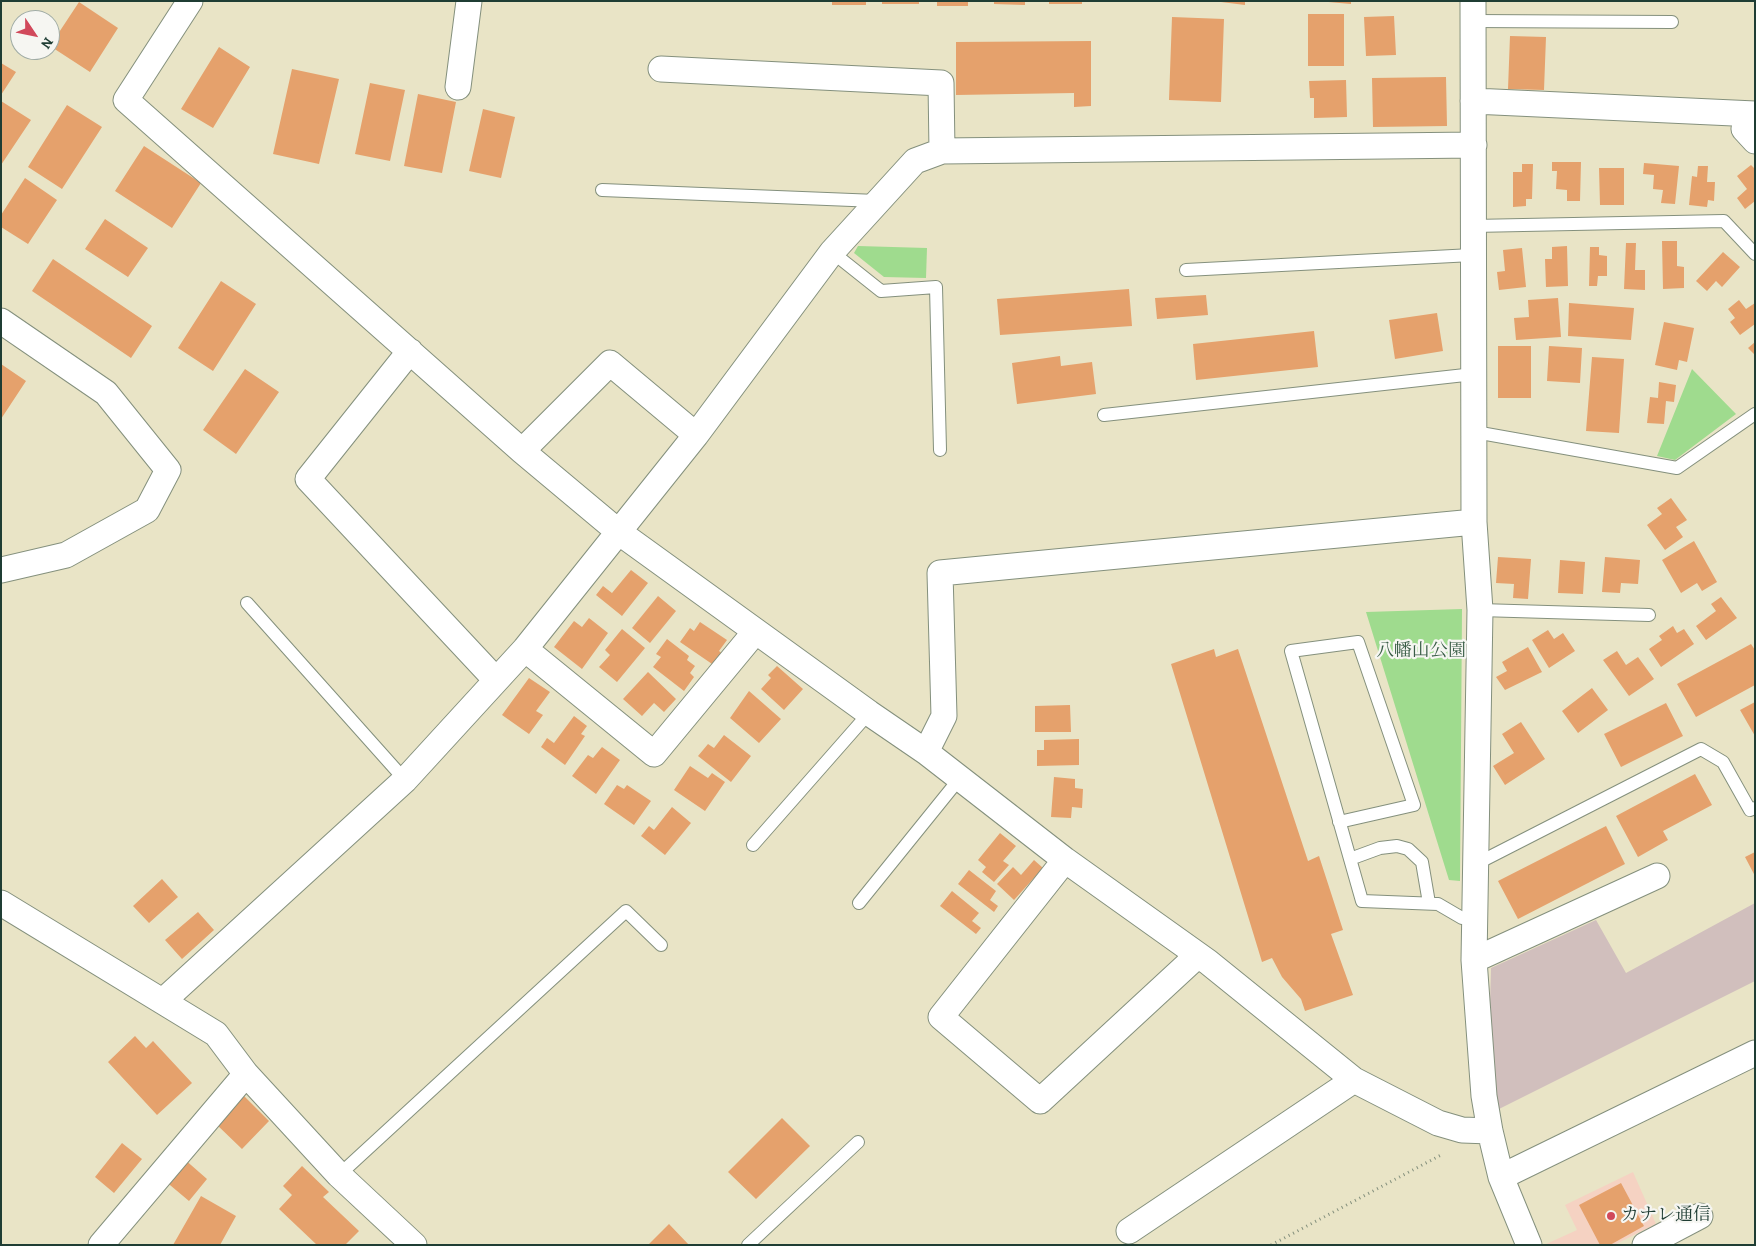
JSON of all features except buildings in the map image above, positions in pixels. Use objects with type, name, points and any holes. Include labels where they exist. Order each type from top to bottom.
[{"type":"street","points":[[190,1],[126,100],[522,451],[620,533],[755,632],[926,752],[1065,860],[1198,955],[1354,1080],[1438,1123],[1462,1130],[1490,1131]]},
{"type":"street","points":[[458,86],[464,3]]},
{"type":"street","points":[[1472,11],[1474,522],[1480,610],[1474,865],[1474,960],[1484,1096],[1490,1131],[1501,1177],[1529,1245]]},
{"type":"street","points":[[661,70],[940,83],[942,151]]},
{"type":"street","points":[[1473,101],[1755,114]]},
{"type":"street","points":[[1755,121],[1744,129],[1755,141]]},
{"type":"street","points":[[163,1001],[405,780],[525,649],[620,533],[696,435],[832,252],[915,161],[942,151],[1474,145]]},
{"type":"street","points":[[1,321],[106,393],[168,470],[147,510],[66,555],[1,570]]},
{"type":"street","points":[[410,351],[308,479],[496,680]]},
{"type":"street","points":[[522,451],[610,363],[696,435]]},
{"type":"street","points":[[926,752],[944,716],[940,574],[1474,522]]},
{"type":"street","points":[[525,649],[654,754],[755,632]]},
{"type":"street","points":[[1065,860],[941,1017],[1040,1100],[1198,955]]},
{"type":"street","points":[[1474,960],[1657,876]]},
{"type":"street","points":[[1,903],[216,1034],[246,1074],[339,1176],[414,1245]]},
{"type":"street","points":[[1501,1177],[1755,1053]]},
{"type":"street","points":[[101,1245],[246,1074]]},
{"type":"street","points":[[1129,1231],[1354,1080]]},
{"type":"street","points":[[1645,1245],[1700,1216]]},
{"type":"lane","points":[[1472,11],[1672,22]]},
{"type":"lane","points":[[602,190],[877,201]]},
{"type":"lane","points":[[1473,226],[1724,222],[1755,254]]},
{"type":"lane","points":[[832,252],[881,291],[936,287],[940,450]]},
{"type":"lane","points":[[1186,270],[1472,255]]},
{"type":"lane","points":[[1104,415],[1474,374]]},
{"type":"lane","points":[[1475,432],[1677,468],[1755,414]]},
{"type":"lane","points":[[247,603],[405,780]]},
{"type":"lane","points":[[1480,610],[1649,616]]},
{"type":"lane","points":[[1339,822],[1414,805],[1358,642],[1291,651],[1339,822],[1362,901],[1438,904],[1462,918],[1474,917]]},
{"type":"lane","points":[[753,845],[869,713]]},
{"type":"lane","points":[[1474,865],[1701,748],[1723,762],[1750,810],[1755,808]]},
{"type":"lane","points":[[859,903],[960,778]]},
{"type":"lane","points":[[1350,860],[1380,848],[1396,846],[1408,849],[1422,862],[1429,903]]},
{"type":"lane","points":[[339,1176],[626,911],[661,945]]},
{"type":"lane","points":[[748,1245],[858,1142]]},
{"type":"path","points":[[1271,1245],[1445,1153],[1462,1130]]},
{"type":"shaded area","points":[[1755,903],[1755,981],[1497,1110],[1489,1040],[1491,968],[1596,920],[1626,973]]},
{"type":"shaded area","points":[[1633,1172],[1656,1224],[1614,1245],[1544,1245],[1577,1230],[1565,1205]]},
{"type":"green space","points":[[858,246],[927,248],[926,278],[884,277],[854,253]]},
{"type":"green space","points":[[1692,369],[1736,414],[1675,460],[1657,456]]},
{"type":"green space","name":"八幡山公園","points":[[1462,609],[1460,881],[1449,880],[1366,612]]},
{"type":"place","name":"カナレ通信","points":[[1611,1216]]}]
